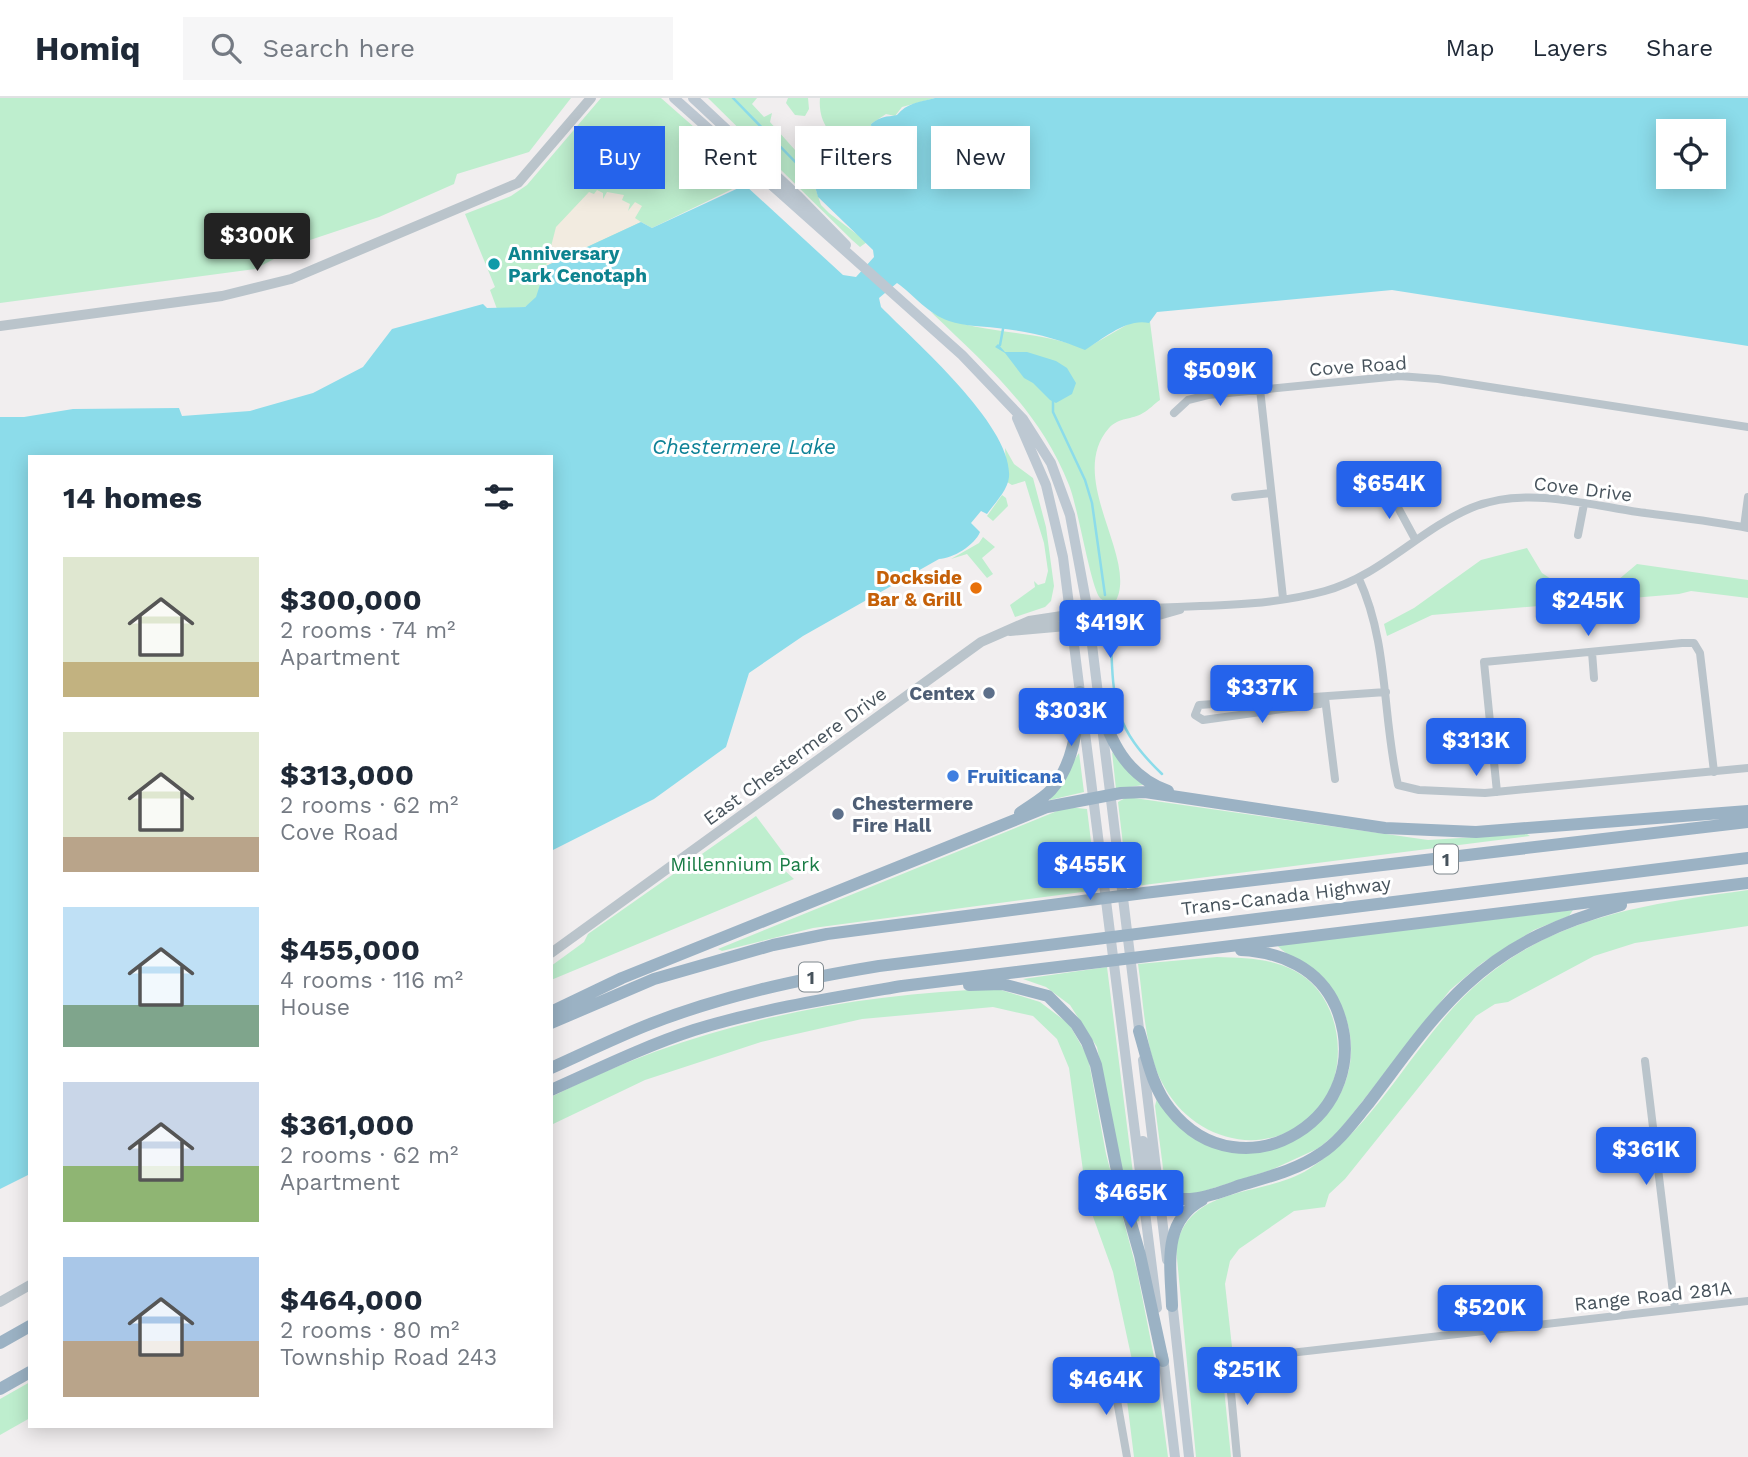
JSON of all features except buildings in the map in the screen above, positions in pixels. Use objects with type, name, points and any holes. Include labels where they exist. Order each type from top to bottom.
[{"type":"highway","points":[[1003,825],[1051,790],[1070,756],[1077,736],[1080,692]]},
{"type":"highway","points":[[1098,701],[1108,733],[1129,766],[1148,782],[1185,798]]},
{"type":"highway","points":[[553,1011],[622,978],[1059,803],[1132,792],[1385,828],[1476,832],[1748,811]]},
{"type":"highway","name":"Trans-Canada Highway","points":[[553,1022],[654,979],[773,945],[895,923],[1748,822]]},
{"type":"highway","name":"Trans-Canada Highway","points":[[553,1067],[645,1026],[698,1007],[796,981],[879,966],[1748,858]]},
{"type":"highway","points":[[553,1089],[646,1047],[694,1031],[770,1010],[902,986],[1748,883]]},
{"type":"highway","points":[[1159,1195],[1177,1201],[1214,1194],[1293,1169],[1332,1145],[1452,999],[1507,952],[1552,927],[1658,895]]},
{"type":"highway","points":[[1139,1031],[1148,1064],[1162,1097],[1176,1116],[1203,1137],[1231,1147],[1260,1147],[1299,1134],[1319,1116],[1335,1093],[1345,1062],[1343,1029],[1332,999],[1306,969],[1281,957],[1255,950],[1206,949]]},
{"type":"highway","points":[[902,986],[1002,984],[1027,988],[1048,996],[1076,1024],[1096,1065],[1119,1181],[1140,1255],[1163,1361]]},
{"type":"highway","points":[[1172,1306],[1171,1239],[1174,1227],[1186,1210],[1214,1194]]},
{"type":"highway","points":[[0,1343],[28,1327]]},
{"type":"highway","points":[[0,1389],[28,1373]]},
{"type":"main road","points":[[674,98],[962,355],[1032,430],[1059,479],[1076,542],[1089,618],[1189,1457]]},
{"type":"main road","points":[[693,98],[831,228],[859,261]]},
{"type":"main road","points":[[1012,410],[1034,452],[1054,510],[1072,620],[1175,1457]]},
{"type":"main road","points":[[1118,1000],[1130,1051],[1148,1172],[1159,1195]]},
{"type":"street","points":[[0,326],[222,296],[291,279],[518,183],[591,98]]},
{"type":"street","name":"Cove Road","points":[[1174,413],[1188,400],[1260,389],[1399,376],[1748,427]]},
{"type":"street","points":[[1260,389],[1283,598]]},
{"type":"street","points":[[1388,489],[1415,539]]},
{"type":"street","points":[[1235,497],[1271,493]]},
{"type":"street","name":"Cove Drive","points":[[1089,618],[1155,606],[1186,608],[1283,598],[1326,590],[1359,579],[1415,539],[1471,508],[1497,500],[1536,497],[1746,528]]},
{"type":"street","points":[[1746,528],[1748,497]]},
{"type":"street","points":[[1578,535],[1584,504]]},
{"type":"street","points":[[1359,579],[1375,621],[1398,785],[1419,790],[1497,792],[1748,768]]},
{"type":"street","name":"East Chestermere Drive","points":[[553,952],[981,642],[1029,621],[1089,618]]},
{"type":"street","points":[[1497,792],[1484,662],[1592,652],[1694,643],[1700,653],[1714,772]]},
{"type":"street","points":[[1592,652],[1594,678]]},
{"type":"street","points":[[1325,698],[1320,704],[1203,720],[1195,715],[1199,705],[1386,692]]},
{"type":"street","points":[[1325,698],[1335,779]]},
{"type":"street","points":[[1645,1061],[1675,1309]]},
{"type":"street","points":[[0,1303],[28,1286]]},
{"type":"street","name":"Range Road 281A","points":[[1237,1457],[1228,1360],[1748,1301]]},
{"type":"street","points":[[1112,1372],[1127,1457]]},
{"type":"green space","points":[[0,98],[571,98],[529,152],[457,174],[454,184],[379,217],[310,240],[255,269],[0,303]]},
{"type":"green space","points":[[601,98],[661,98],[693,126],[679,126],[679,189],[732,189],[652,228],[641,222],[525,307],[497,309],[490,290],[495,287],[465,214],[511,196],[527,185],[574,130],[574,189],[665,189],[665,126],[577,126]]},
{"type":"green space","points":[[708,98],[757,98],[752,104],[764,117],[772,113],[770,122],[774,126],[736,126]]},
{"type":"green space","points":[[788,98],[808,98],[809,109],[805,116],[795,115],[786,103]]},
{"type":"green space","points":[[820,98],[935,98],[902,107],[895,116],[886,114],[871,126],[826,126]]},
{"type":"green space","points":[[781,134],[795,150],[795,184],[781,170]]},
{"type":"green space","points":[[800,189],[816,189],[821,205],[867,242],[860,247]]},
{"type":"green space","points":[[931,312],[968,325],[1066,342],[1085,349],[1130,323],[1141,320],[1150,322],[1160,400],[1139,415],[1113,424],[1097,448],[1095,471],[1098,495],[1119,566],[1120,586],[1114,604],[1100,598],[1096,591],[1069,485],[1043,434],[992,371]]},
{"type":"green space","points":[[1005,448],[1014,464],[1033,478],[1046,527],[1054,586],[1051,601],[1045,607],[1015,617],[1010,605],[1035,587],[1034,581],[1038,585],[1045,583],[1048,571],[1044,543],[1025,481],[1012,485],[1007,482]]},
{"type":"green space","points":[[1002,495],[1008,506],[993,521],[987,516]]},
{"type":"green space","points":[[983,537],[995,547],[982,558],[993,574],[987,578],[967,554],[951,559],[979,543]]},
{"type":"green space","points":[[1527,548],[1542,573],[1572,593],[1606,590],[1637,564],[1748,580],[1748,598],[1691,591],[1432,615],[1387,636],[1384,624],[1414,608],[1481,560]]},
{"type":"green space","points":[[1112,752],[1143,785],[1116,789]]},
{"type":"green space","points":[[1079,753],[1084,792],[1050,800],[1050,797]]},
{"type":"green space","points":[[1127,797],[1428,840],[1527,834],[1530,836],[1128,887],[1118,802]]},
{"type":"green space","points":[[1067,807],[1087,809],[1097,890],[813,928],[722,951],[718,949]]},
{"type":"green space","name":"Millennium Park","points":[[756,816],[788,859],[781,867],[794,879],[553,979],[553,965],[584,942],[588,934]]},
{"type":"green space","points":[[1748,890],[1748,926],[1635,943],[1594,956],[1476,1016],[1345,1179],[1329,1194],[1325,1207],[1294,1211],[1239,1249],[1230,1261],[1225,1284],[1232,1347],[1220,1349],[1231,1457],[1196,1457],[1176,1248],[1184,1227],[1196,1212],[1230,1195],[1291,1178],[1329,1154],[1364,1120],[1440,1023],[1472,989],[1506,962],[1542,941],[1579,925],[1619,913]]},
{"type":"green space","points":[[1573,910],[1569,916],[1534,930],[1482,963],[1450,990],[1339,1131],[1319,1148],[1271,1170],[1201,1192],[1178,1196],[1166,1191],[1155,1106],[1157,1098],[1191,1134],[1229,1150],[1269,1149],[1305,1133],[1333,1105],[1349,1069],[1348,1027],[1322,976],[1277,945]]},
{"type":"green space","points":[[1217,957],[1267,961],[1295,971],[1311,982],[1332,1016],[1337,1035],[1338,1056],[1335,1076],[1328,1094],[1317,1110],[1299,1126],[1278,1136],[1257,1140],[1235,1139],[1215,1133],[1195,1122],[1179,1107],[1158,1074],[1146,1028],[1138,964]]},
{"type":"green space","points":[[1107,967],[1139,1221],[1135,1222],[1097,1047],[1070,1005],[1046,987],[1023,979]]},
{"type":"green space","points":[[998,989],[1040,1002],[1069,1024],[1088,1057],[1106,1154],[1137,1271],[1155,1362],[1168,1457],[1134,1457],[1123,1368],[1116,1365],[1119,1359],[1132,1360],[1113,1272],[1087,1200],[1069,1068],[1057,1039],[1033,1016],[993,1007],[862,1019],[761,1042],[645,1080],[553,1124],[553,1096],[603,1072],[657,1051],[768,1018],[825,1006],[940,992]]},
{"type":"green space","points":[[28,1383],[28,1419],[0,1435],[0,1399]]},
{"type":"sand","points":[[597,190],[603,193],[603,199],[607,192],[624,195],[622,200],[630,204],[628,211],[635,202],[642,206],[635,218],[641,222],[546,266],[556,227],[589,192],[594,194]]},
{"type":"water","name":"Chestermere Lake","points":[[935,98],[1748,98],[1748,346],[1392,290],[1157,312],[1149,323],[1124,326],[1085,350],[1031,333],[949,321],[928,309],[897,283],[879,298],[881,307],[960,386],[996,434],[1006,457],[1009,477],[1006,487],[987,514],[981,511],[971,523],[980,532],[977,537],[956,554],[939,559],[803,636],[749,673],[726,747],[654,799],[553,850],[553,455],[28,455],[28,1175],[0,1189],[0,417],[24,417],[73,409],[179,408],[182,416],[250,411],[313,393],[363,367],[392,329],[483,304],[487,308],[525,307],[536,297],[546,266],[641,222],[652,228],[736,189],[749,189],[843,275],[856,277],[874,257],[873,250],[818,197],[816,189],[917,189],[917,126],[871,126],[884,117],[897,115],[909,105]]},
{"type":"water","points":[[998,344],[1005,352],[1027,352],[1056,361],[1067,368],[1076,383],[1072,394],[1056,403],[1050,400],[1024,378],[1005,353],[995,347]]},
{"type":"waterway","points":[[733,98],[795,162]]},
{"type":"waterway","points":[[1000,345],[1003,329]]},
{"type":"waterway","points":[[1053,401],[1053,412],[1085,480],[1092,503],[1105,595]]},
{"type":"waterway","points":[[1111,641],[1113,682],[1120,714],[1134,743],[1162,774]]},
{"type":"place","name":"Anniversary Park Cenotaph","points":[[494,264]]},
{"type":"place","name":"Dockside Bar & Grill","points":[[976,588]]},
{"type":"place","name":"Centex","points":[[989,693]]},
{"type":"place","name":"Fruiticana","points":[[953,776]]},
{"type":"place","name":"Chestermere Fire Hall","points":[[838,814]]}]
